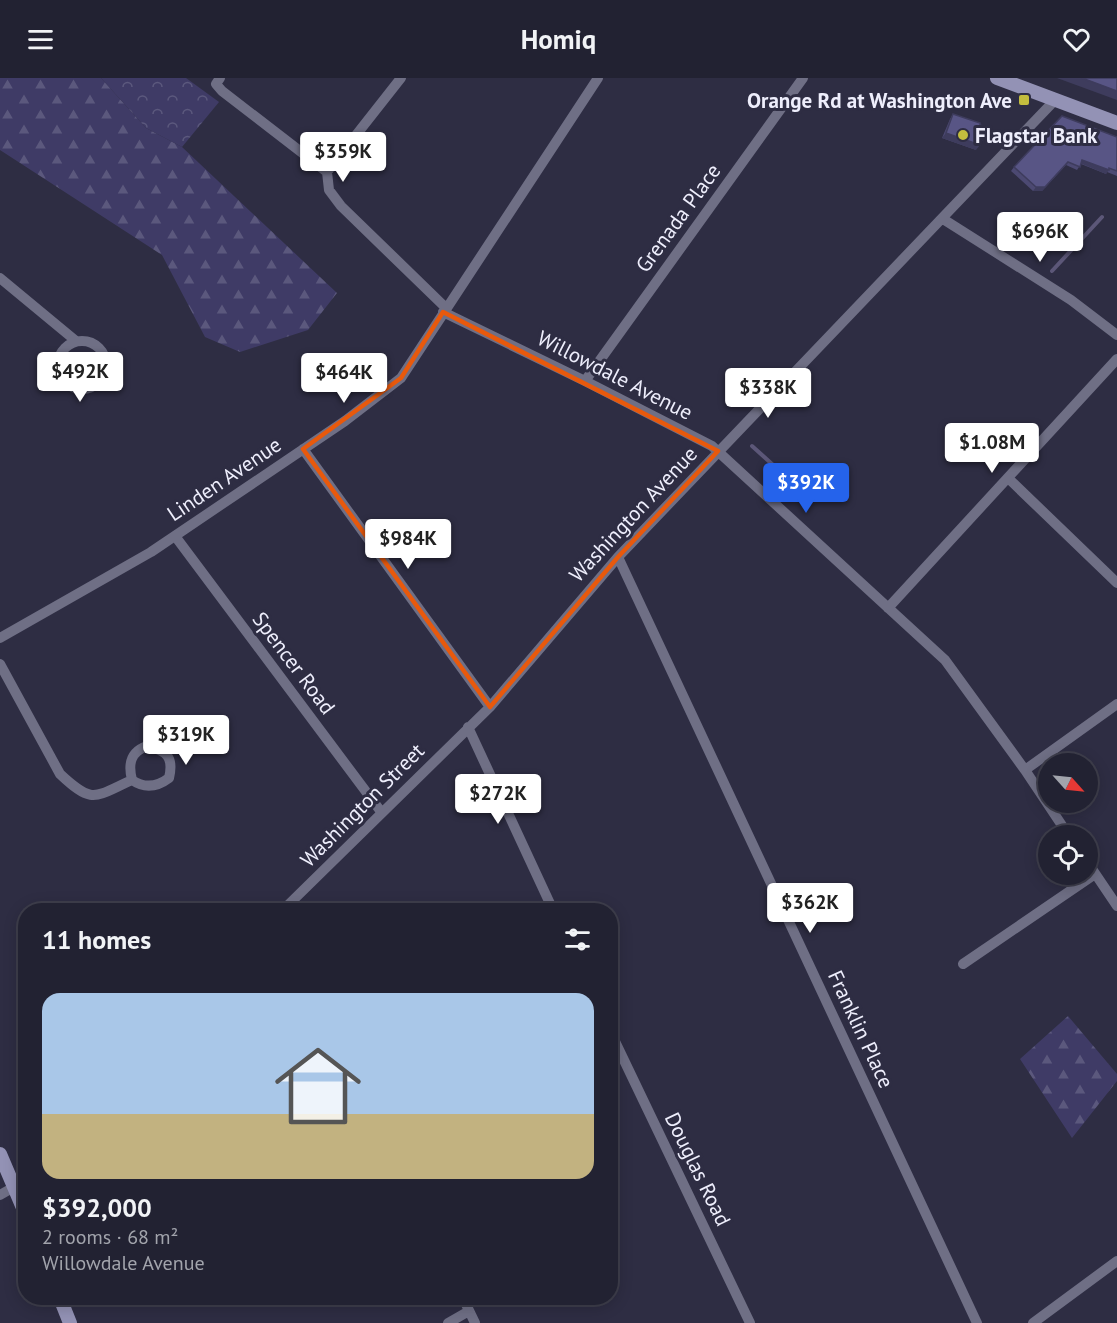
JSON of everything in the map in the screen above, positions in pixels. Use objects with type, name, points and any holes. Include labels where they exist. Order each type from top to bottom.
[{"type":"street","points":[[218,81],[222,91],[327,172],[401,78]]},
{"type":"street","name":"Linden Avenue","points":[[0,638],[151,552],[345,421],[401,378],[598,78]]},
{"type":"street","name":"Grenada Place","points":[[585,381],[803,78]]},
{"type":"street","points":[[997,78],[1117,123]]},
{"type":"street","name":"Washington Avenue","points":[[468,727],[490,706],[618,557],[1056,99]]},
{"type":"street","name":"Willowdale Avenue","points":[[327,172],[329,190],[341,206],[445,310],[718,451],[945,660],[1025,770],[1062,825]]},
{"type":"street","points":[[943,219],[1071,300],[1117,335]]},
{"type":"street","points":[[0,278],[76,341],[83,340],[93,343],[104,353],[106,361],[104,376],[99,382],[86,389],[71,387],[58,371],[59,356],[63,349],[76,341]]},
{"type":"street","points":[[888,608],[1117,359]]},
{"type":"street","points":[[303,449],[490,706]]},
{"type":"street","points":[[1008,478],[1117,583]]},
{"type":"street","name":"Spencer Road","points":[[175,536],[382,813]]},
{"type":"street","name":"Franklin Place","points":[[618,557],[977,1323]]},
{"type":"street","points":[[0,664],[60,774],[81,793],[95,797],[132,780]]},
{"type":"street","points":[[1025,770],[1117,705]]},
{"type":"street","points":[[468,727],[550,903]]},
{"type":"street","name":"Washington Street","points":[[293,903],[468,727]]},
{"type":"street","points":[[1098,878],[1117,906]]},
{"type":"street","points":[[963,964],[1079,885]]},
{"type":"street","name":"Douglas Road","points":[[618,1048],[750,1323]]},
{"type":"street","points":[[0,1154],[18,1196]]},
{"type":"street","points":[[0,1195],[18,1183]]},
{"type":"street","points":[[1033,1323],[1117,1261]]},
{"type":"street","points":[[63,1305],[70,1323]]},
{"type":"street","points":[[466,1305],[475,1323]]},
{"type":"street","points":[[447,1323],[469,1311]]},
{"type":"highlighted area","points":[[443,312],[718,451],[618,557],[490,707],[303,449],[401,378]]},
{"type":"green space","points":[[0,78],[101,78],[146,128],[182,147],[337,293],[308,330],[240,352],[205,337],[162,255],[0,150]]},
{"type":"green space","points":[[101,78],[186,78],[219,102],[182,147],[146,128]]},
{"type":"green space","points":[[1068,1016],[1117,1074],[1117,1081],[1072,1138],[1020,1059]]},
{"type":"building","points":[[1082,78],[1117,78],[1117,91]]},
{"type":"building","name":"Flagstar Bank","points":[[953,114],[986,127],[980,145],[946,133]]},
{"type":"building","points":[[1062,116],[1117,137],[1117,171],[1082,160],[1080,167],[1068,162],[1045,187],[1036,187],[1014,167]]},
{"type":"waterway","points":[[1052,271],[1102,217]]},
{"type":"waterway","points":[[752,446],[792,482]]},
{"type":"waterway","points":[[652,501],[695,457]]},
{"type":"place","name":"Orange Rd at Washington Ave","points":[[1024,100]]},
{"type":"place","name":"Flagstar Bank","points":[[963,135]]}]
